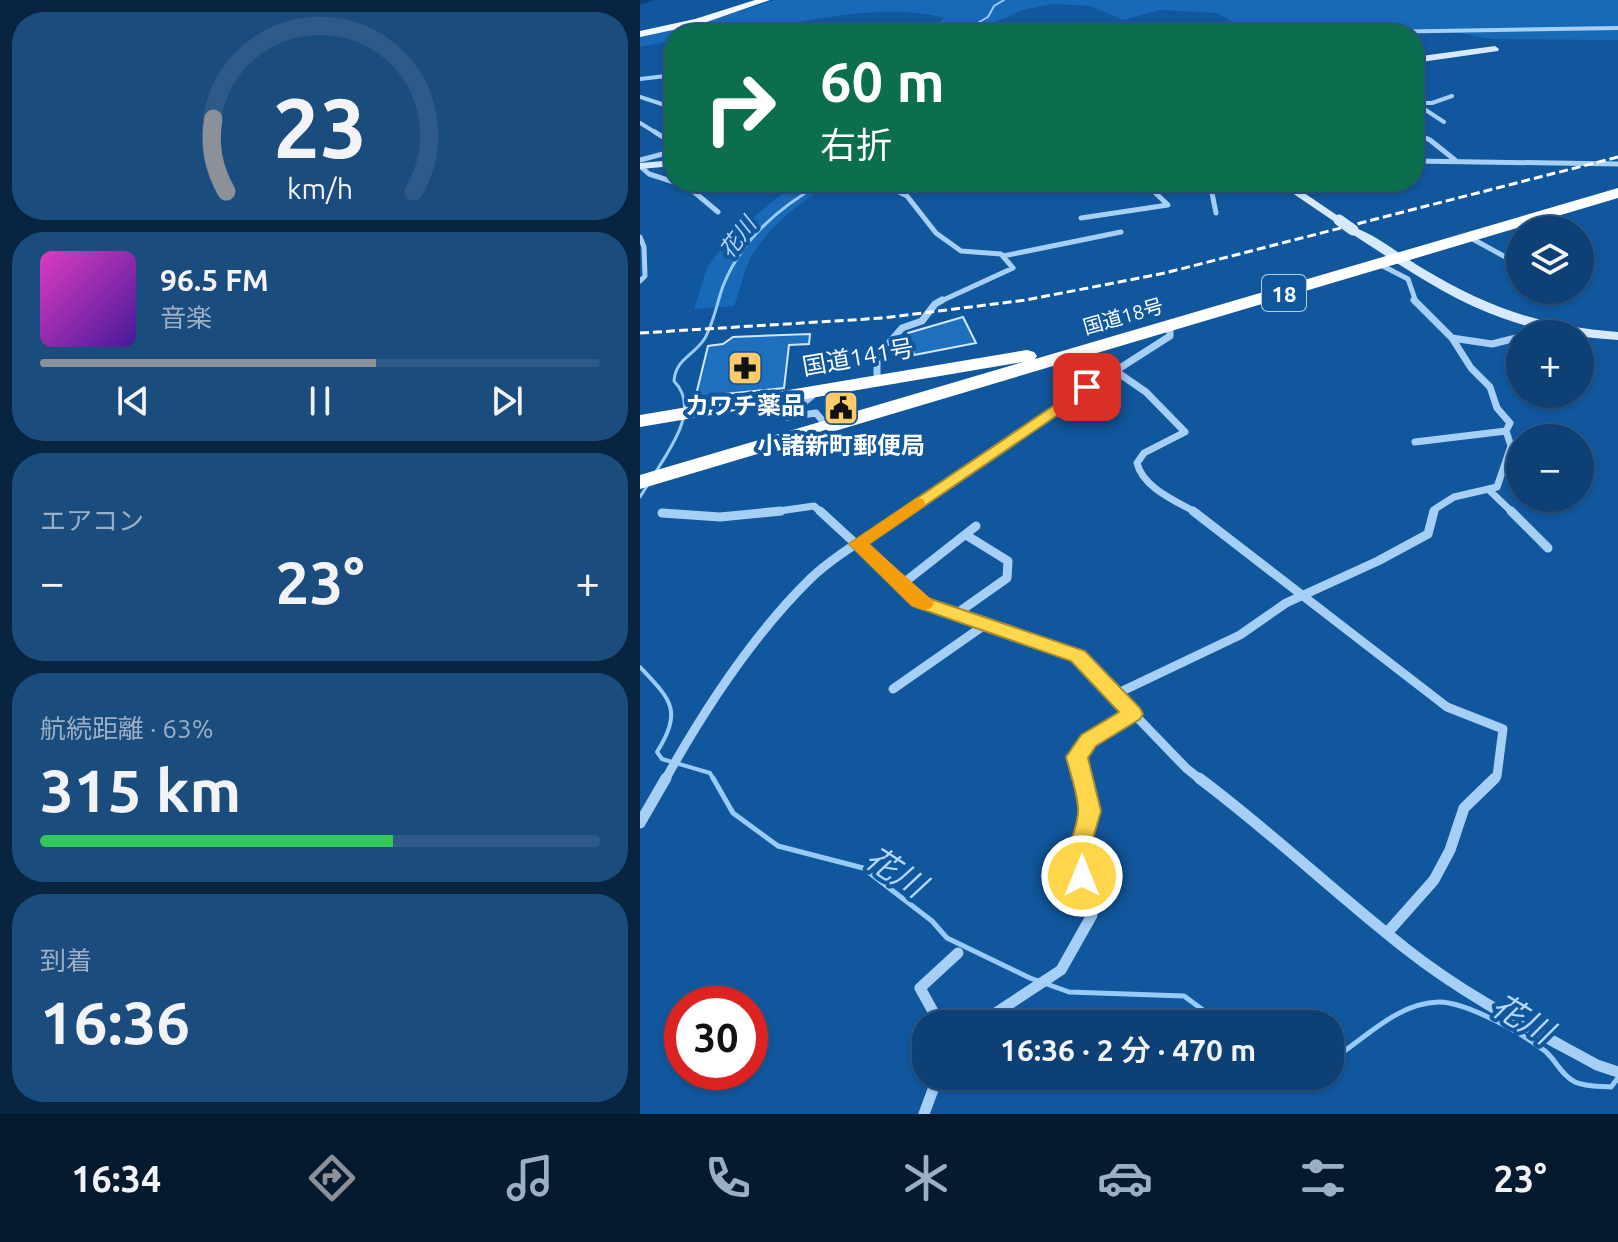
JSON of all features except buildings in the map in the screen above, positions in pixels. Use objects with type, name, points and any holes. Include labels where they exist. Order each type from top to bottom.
[{"type":"highway","name":"国道18号","points":[[640,482],[828,428],[1022,364],[1085,352],[1613,197]]},
{"type":"highway","name":"国道141号","points":[[640,421],[877,380],[1022,364]]},
{"type":"main road","points":[[688,24],[765,0]]},
{"type":"main road","points":[[640,34],[664,29]]},
{"type":"street","points":[[1424,31],[1618,28]]},
{"type":"street","points":[[1424,59],[1495,49]]},
{"type":"street","points":[[640,79],[664,76]]},
{"type":"street","points":[[658,77],[664,79]]},
{"type":"street","points":[[1424,103],[1452,96]]},
{"type":"street","points":[[640,97],[664,105]]},
{"type":"street","points":[[1424,109],[1444,122]]},
{"type":"street","points":[[640,123],[664,135]]},
{"type":"street","points":[[1424,137],[1455,160]]},
{"type":"street","points":[[641,163],[664,155]]},
{"type":"street","points":[[1424,161],[1618,164]]},
{"type":"street","points":[[641,163],[664,163]]},
{"type":"street","points":[[641,163],[649,174],[664,179]]},
{"type":"street","points":[[694,192],[718,212]]},
{"type":"street","points":[[899,192],[907,196],[936,233],[961,251],[1003,256],[1121,232]]},
{"type":"street","points":[[1081,218],[1168,205],[1154,192]]},
{"type":"street","points":[[1212,192],[1216,213]]},
{"type":"street","points":[[1296,192],[1353,230],[1408,279],[1414,300],[1452,338],[1471,368],[1490,387],[1497,408],[1510,424]]},
{"type":"street","points":[[640,237],[644,247],[645,276],[640,281]]},
{"type":"street","points":[[1469,237],[1506,257]]},
{"type":"street","points":[[877,380],[877,357],[902,328],[922,321],[935,304],[944,299],[1013,270],[1003,256]]},
{"type":"street","points":[[1388,261],[1508,320]]},
{"type":"street","points":[[640,823],[696,725],[749,651],[811,578],[1114,370],[1170,336],[1170,327]]},
{"type":"street","points":[[1594,334],[1618,336]]},
{"type":"street","points":[[1452,338],[1492,344],[1506,340]]},
{"type":"street","points":[[1114,370],[1146,392],[1185,432],[1144,453],[1137,463],[1139,472],[1149,484],[1206,519],[1447,707],[1503,729],[1497,776],[1464,808],[1450,850],[1434,880],[1387,933]]},
{"type":"street","points":[[818,390],[787,417],[816,413],[828,428]]},
{"type":"street","points":[[1415,442],[1506,431]]},
{"type":"street","points":[[1116,694],[1240,635],[1303,594],[1378,561],[1428,534],[1435,509],[1454,497],[1497,487],[1506,461]]},
{"type":"street","points":[[1489,490],[1548,548]]},
{"type":"street","points":[[662,513],[716,518],[814,506],[918,601],[1078,656],[1186,768],[1241,809],[1387,933],[1467,993],[1585,1059],[1618,1072]]},
{"type":"street","points":[[901,585],[976,526]]},
{"type":"street","points":[[956,614],[1007,578],[1008,561],[966,535]]},
{"type":"street","points":[[893,689],[986,624]]},
{"type":"street","points":[[1000,1010],[1061,970],[1092,915],[1082,876],[1080,842],[1090,811],[1077,757],[1089,741],[1132,714]]},
{"type":"street","points":[[932,1010],[920,988],[958,953]]},
{"type":"street","points":[[924,1114],[933,1090]]},
{"type":"shaded area","points":[[776,0],[1618,0],[1618,40],[1490,39],[1446,30],[1424,30],[1424,24],[1237,24],[1217,13],[1160,10],[1123,20],[1091,6],[1053,4],[1022,10],[992,24],[936,24],[945,18],[891,12],[835,16],[787,24],[698,24]]},
{"type":"shaded area","points":[[664,31],[664,42],[640,47],[640,36]]},
{"type":"shaded area","points":[[784,192],[817,192],[797,206],[757,247],[745,270],[734,306],[694,309],[707,268],[728,239]]},
{"type":"waterway","points":[[640,2],[648,0]]},
{"type":"waterway","name":"花川","points":[[976,24],[988,17],[994,6],[1004,0]]},
{"type":"waterway","name":"花川","points":[[654,475],[674,441],[684,416],[685,404],[682,392],[674,381],[675,373],[705,338],[731,269],[764,225],[808,192]]},
{"type":"waterway","name":"花川","points":[[640,497],[647,486]]},
{"type":"waterway","name":"花川","points":[[640,667],[670,706],[670,726],[657,752],[662,759],[710,773],[714,780]]},
{"type":"waterway","name":"花川","points":[[713,778],[733,813],[778,846],[863,868],[932,921],[947,938],[1030,978],[1069,992],[1184,996],[1203,1010]]},
{"type":"waterway","name":"花川","points":[[1344,1051],[1396,1015],[1417,1006],[1451,1003],[1479,1013],[1523,1036],[1545,1051],[1575,1082],[1611,1087],[1618,1078]]},
{"type":"railway","points":[[640,333],[883,318],[1026,300],[1165,273],[1618,157]]},
{"type":"slow traffic","points":[[917,503],[858,544],[918,601],[924,603]]},
{"type":"place","name":"カワチ薬品","points":[[745,368]]},
{"type":"place","name":"小諸新町郵便局","points":[[841,408]]},
{"type":"route","points":[[1082,876],[1080,842],[1090,811],[1077,757],[1089,741],[1132,714],[1078,656],[918,601],[858,544],[1087,387]]}]
